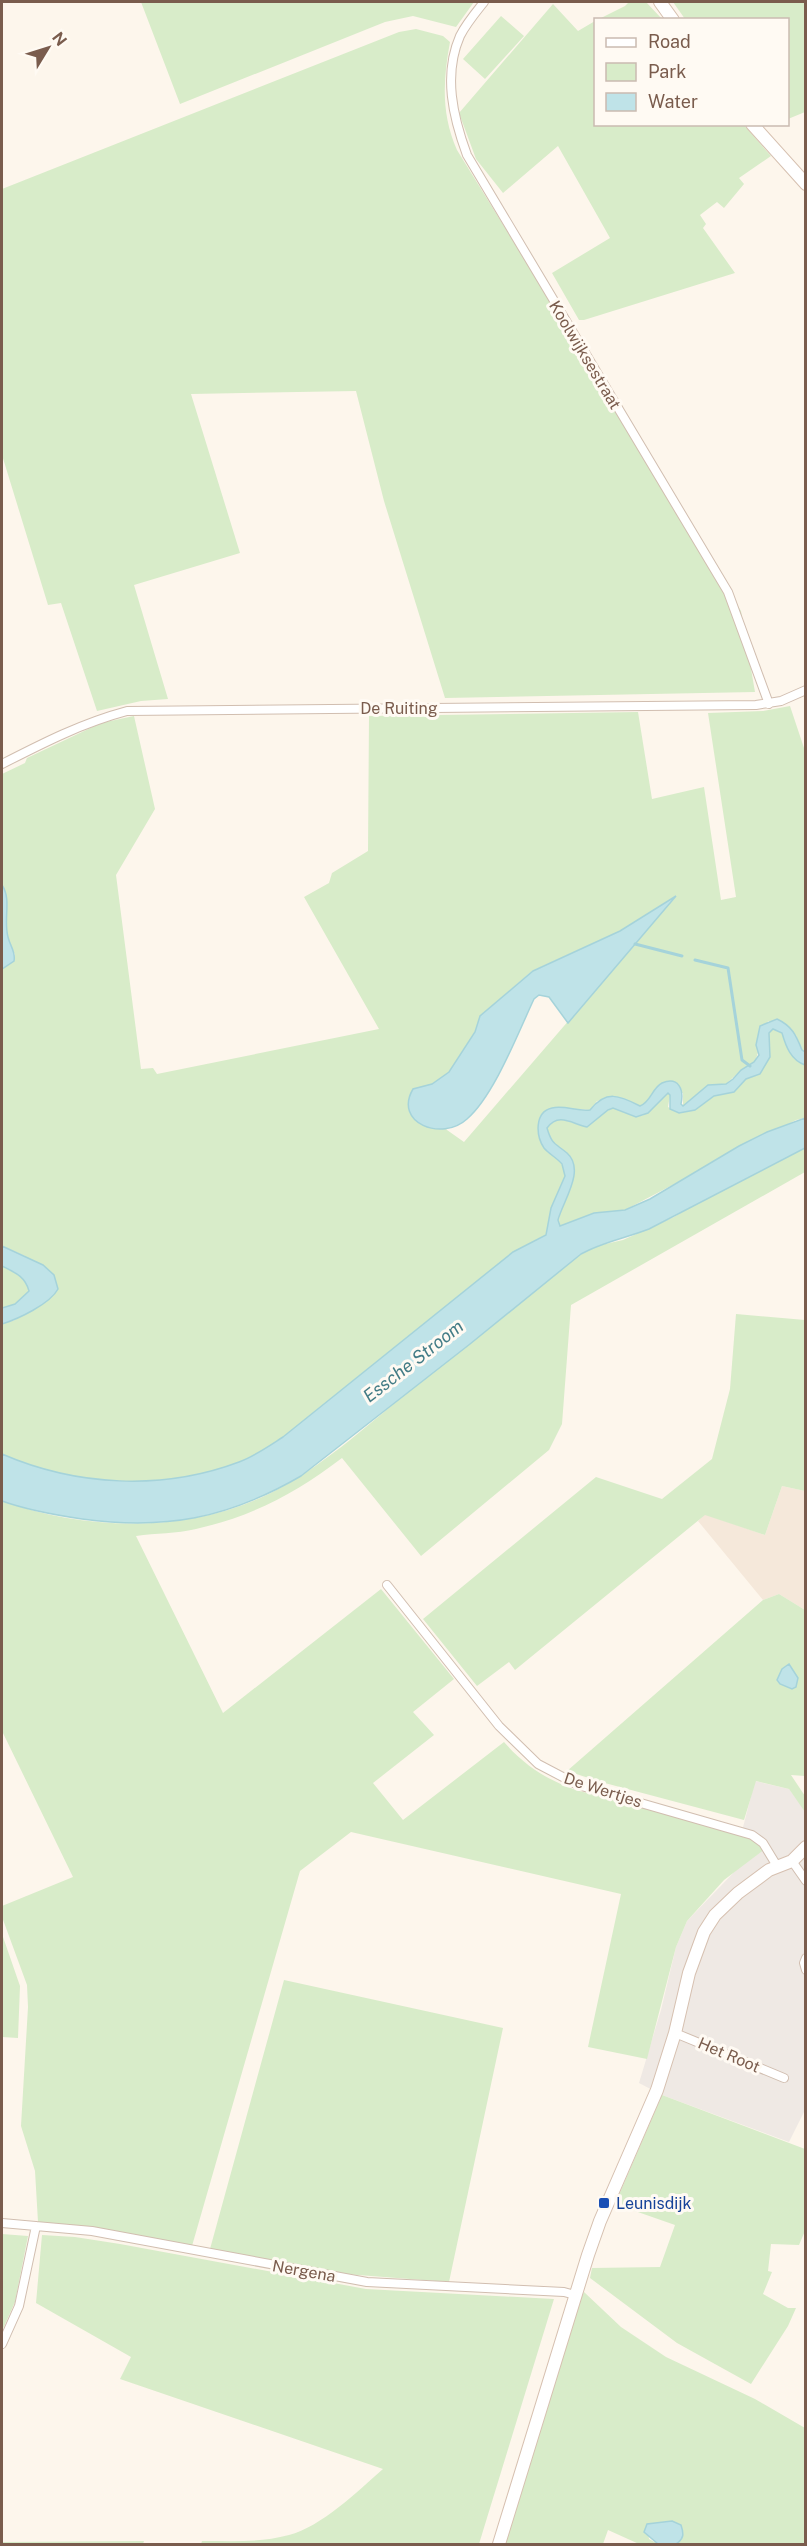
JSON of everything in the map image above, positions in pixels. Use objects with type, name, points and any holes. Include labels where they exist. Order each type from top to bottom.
[{"type":"street","name":"Koolwijksestraat","points":[[484,2],[460,36],[454,61],[451,100],[456,126],[467,155],[728,592],[769,704]]},
{"type":"street","points":[[660,2],[672,18]]},
{"type":"street","points":[[754,126],[806,184]]},
{"type":"street","name":"De Ruiting","points":[[2,764],[96,719],[127,711],[769,704],[806,690]]},
{"type":"street","name":"De Wertjes","points":[[387,1585],[499,1726],[538,1764],[578,1785],[752,1835],[764,1843],[777,1866]]},
{"type":"street","points":[[499,2544],[575,2295],[600,2221],[657,2090],[675,2033],[688,1973],[704,1932],[723,1906],[777,1866],[792,1861],[806,1847]]},
{"type":"street","points":[[792,1861],[806,1881]]},
{"type":"street","points":[[806,1958],[804,1963],[806,1970]]},
{"type":"street","name":"Het Root","points":[[675,2033],[784,2078]]},
{"type":"street","name":"Nergena","points":[[2,2223],[92,2231],[367,2282],[564,2292],[575,2295]]},
{"type":"street","points":[[2,2344],[19,2306],[36,2226]]},
{"type":"shaded area","points":[[782,1486],[805,1491],[805,1610],[779,1594],[763,1600],[698,1521],[705,1514],[765,1535]]},
{"type":"shaded area","points":[[755,1781],[789,1789],[806,1812],[806,2108],[789,2142],[662,2095],[639,2083],[661,2010],[676,1947],[687,1921],[740,1866],[741,1835]]},
{"type":"green space","points":[[141,2],[474,2],[456,27],[413,16],[385,22],[180,104]]},
{"type":"green space","points":[[629,2],[646,2],[661,18],[601,18]]},
{"type":"green space","points":[[673,2],[805,2],[805,112],[789,119],[789,18],[684,18]]},
{"type":"green space","points":[[553,4],[578,31],[594,22],[594,126],[745,126],[771,156],[739,178],[744,184],[724,208],[717,202],[700,215],[706,224],[703,228],[735,273],[579,320],[552,273],[610,238],[558,146],[503,193],[476,159],[459,113]]},
{"type":"green space","points":[[501,16],[524,36],[485,79],[463,59]]},
{"type":"green space","points":[[416,29],[443,36],[450,42],[445,97],[448,123],[457,150],[741,611],[755,692],[445,698],[384,501],[356,391],[191,394],[240,553],[134,585],[168,699],[141,701],[97,711],[61,603],[48,605],[2,455],[2,189],[399,32]]},
{"type":"green space","points":[[790,706],[806,754],[805,1052],[796,1035],[768,1021],[755,1062],[741,1070],[726,1084],[708,1085],[683,1106],[683,1093],[656,1089],[645,1104],[639,1106],[617,1097],[597,1101],[590,1110],[578,1109],[541,1115],[558,1159],[564,1168],[565,1176],[551,1208],[546,1235],[513,1252],[300,1425],[256,1454],[226,1467],[195,1476],[162,1481],[129,1482],[64,1474],[2,1454],[2,1324],[15,1320],[47,1301],[25,1256],[2,1246],[2,969],[15,955],[8,935],[7,901],[2,885],[2,774],[25,763],[27,758],[101,723],[134,716],[155,809],[116,875],[141,1069],[153,1068],[157,1074],[379,1029],[304,897],[329,883],[332,873],[368,851],[369,716],[638,712],[652,799],[704,787],[721,900],[736,897],[708,713],[763,711]],"holes":[[[676,896],[464,1142],[447,1130],[413,1089],[432,1084],[449,1072],[475,1032],[480,1016],[532,971],[620,931]]]},
{"type":"green space","points":[[773,1029],[782,1033],[787,1047],[805,1065],[805,1118],[796,1120],[625,1210],[594,1213],[560,1227],[560,1212],[570,1185],[571,1158],[552,1142],[547,1128],[555,1120],[562,1119],[580,1125],[613,1108],[636,1117],[644,1115],[668,1093],[670,1095],[668,1107],[679,1113],[714,1096],[734,1092],[752,1076],[770,1048],[769,1033]]},
{"type":"green space","points":[[805,1148],[805,1172],[571,1305],[562,1424],[549,1450],[421,1556],[342,1458],[308,1482],[255,1510],[217,1524],[188,1531],[136,1536],[223,1713],[381,1589],[454,1679],[413,1712],[434,1735],[373,1783],[403,1820],[504,1742],[528,1765],[565,1786],[752,1838],[765,1849],[724,1880],[687,1921],[676,1947],[647,2059],[588,2047],[621,1894],[351,1832],[300,1871],[192,2246],[93,2227],[38,2222],[35,2171],[21,2126],[28,2007],[27,1985],[2,1917],[2,1906],[73,1877],[2,1731],[2,1501],[70,1519],[106,1523],[179,1521],[214,1514],[248,1503],[298,1478],[332,1454],[581,1254],[592,1247],[623,1240],[674,1217],[703,1199]]},
{"type":"green space","points":[[2,1266],[22,1278],[29,1291],[15,1304],[2,1308]]},
{"type":"green space","points":[[736,1314],[805,1320],[805,1491],[782,1486],[765,1535],[705,1515],[515,1670],[509,1662],[477,1686],[423,1619],[596,1477],[662,1499],[712,1459],[730,1389]]},
{"type":"green space","points":[[779,1594],[805,1610],[805,1776],[791,1775],[805,1796],[805,1812],[789,1789],[756,1781],[744,1820],[567,1771],[763,1600]]},
{"type":"green space","points":[[2,1934],[20,1986],[18,2038],[2,2037]]},
{"type":"green space","points":[[284,1980],[503,2028],[449,2282],[345,2274],[210,2249]]},
{"type":"green space","points":[[662,2095],[805,2149],[805,2231],[799,2245],[771,2244],[768,2271],[772,2272],[763,2294],[788,2308],[796,2308],[788,2326],[751,2384],[677,2343],[590,2278],[592,2268],[660,2267],[675,2225],[615,2204]]},
{"type":"green space","points":[[2,2234],[28,2236],[15,2302],[2,2331]]},
{"type":"green space","points":[[42,2235],[120,2244],[366,2289],[554,2299],[479,2544],[201,2544],[202,2541],[267,2539],[301,2531],[339,2507],[383,2469],[120,2379],[131,2357],[36,2303]]},
{"type":"green space","points":[[584,2292],[621,2327],[666,2357],[755,2399],[805,2428],[805,2544],[678,2544],[672,2521],[647,2525],[649,2539],[658,2544],[639,2544],[608,2530],[603,2544],[503,2544],[575,2310]]},
{"type":"green space","points":[[144,2541],[143,2544],[2,2544],[2,2542]]},
{"type":"water","points":[[2,885],[7,903],[7,930],[14,952],[14,961],[2,969]]},
{"type":"water","points":[[676,896],[568,1023],[549,997],[539,995],[534,999],[496,1080],[477,1109],[467,1119],[457,1126],[434,1129],[415,1119],[409,1111],[413,1089],[432,1084],[449,1072],[475,1032],[480,1016],[533,971],[620,931]]},
{"type":"water","name":"Essche Stroom","points":[[777,1019],[790,1028],[795,1035],[805,1052],[805,1065],[796,1060],[790,1052],[782,1033],[773,1029],[769,1033],[770,1057],[760,1074],[746,1079],[734,1092],[714,1096],[695,1110],[679,1113],[670,1109],[668,1093],[648,1113],[636,1117],[613,1108],[587,1127],[566,1120],[552,1123],[547,1128],[551,1138],[567,1153],[574,1168],[572,1186],[558,1220],[560,1226],[594,1213],[625,1210],[650,1199],[739,1146],[767,1132],[805,1118],[805,1148],[649,1229],[581,1254],[301,1476],[274,1491],[221,1511],[168,1522],[112,1522],[82,1519],[41,1512],[2,1501],[2,1454],[59,1473],[119,1481],[150,1481],[210,1471],[245,1460],[256,1454],[283,1437],[513,1252],[546,1235],[551,1208],[565,1176],[562,1164],[544,1148],[539,1137],[539,1119],[546,1110],[557,1107],[590,1110],[602,1099],[613,1096],[640,1106],[647,1101],[659,1085],[668,1081],[673,1081],[681,1089],[683,1106],[708,1085],[726,1084],[754,1062],[759,1055],[756,1045],[760,1026]]},
{"type":"water","points":[[2,1246],[43,1265],[54,1275],[58,1289],[48,1300],[25,1315],[2,1324],[2,1308],[15,1304],[29,1291],[22,1278],[2,1266]]},
{"type":"water","points":[[789,1664],[798,1678],[796,1687],[792,1689],[780,1684],[777,1680],[782,1669]]},
{"type":"water","points":[[672,2521],[681,2525],[683,2531],[682,2538],[676,2544],[658,2544],[644,2532],[647,2524]]},
{"type":"waterway","points":[[635,944],[682,956]]},
{"type":"waterway","points":[[695,960],[728,968],[742,1060],[750,1066]]},
{"type":"place","name":"Leunisdijk","points":[[604,2203]]}]
